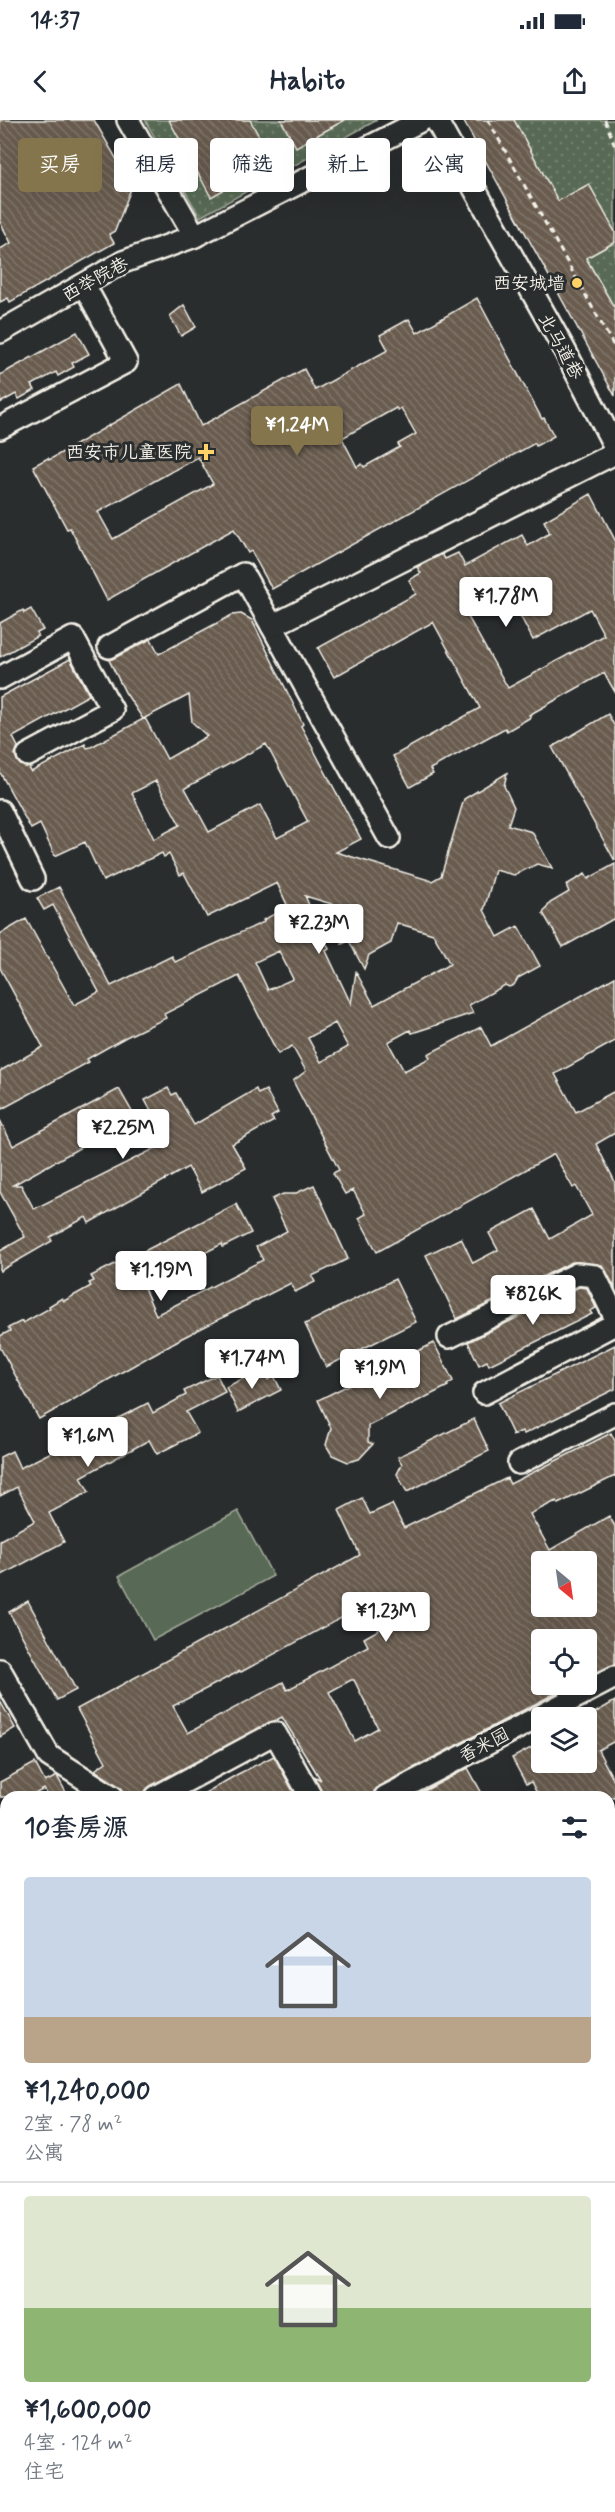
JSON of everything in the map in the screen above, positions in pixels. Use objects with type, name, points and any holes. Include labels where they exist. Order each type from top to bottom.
[{"type":"street","points":[[128,120],[195,236]]},
{"type":"street","name":"西举院巷","points":[[0,332],[123,262],[195,236],[422,120]]},
{"type":"street","name":"北马道巷","points":[[436,120],[564,349],[615,447]]},
{"type":"street","points":[[0,428],[126,362],[84,285]]},
{"type":"street","points":[[272,626],[615,453]]},
{"type":"street","points":[[109,647],[243,574],[389,838]]},
{"type":"street","points":[[0,678],[73,638],[112,710],[28,755]]},
{"type":"street","points":[[0,811],[33,879]]},
{"type":"street","points":[[449,1337],[577,1274],[595,1275],[615,1317]]},
{"type":"street","points":[[484,1393],[615,1324]]},
{"type":"street","points":[[519,1463],[615,1414]]},
{"type":"street","points":[[0,1670],[49,1756],[104,1791]]},
{"type":"street","name":"香米园","points":[[396,1791],[615,1677]]},
{"type":"street","points":[[167,1791],[275,1733],[308,1791]]},
{"type":"path","points":[[488,120],[615,348]]},
{"type":"path","points":[[605,120],[615,146]]},
{"type":"green space","points":[[145,120],[377,120],[344,138],[306,138],[306,159],[294,165],[294,138],[210,138],[210,192],[246,192],[200,217],[186,192],[198,192],[198,138],[155,138]]},
{"type":"green space","points":[[514,120],[615,120],[615,232],[558,201]]},
{"type":"green space","points":[[615,242],[615,309],[586,258]]},
{"type":"green space","points":[[238,1511],[273,1576],[153,1640],[119,1576]]},
{"type":"building","points":[[0,120],[94,120],[114,155],[114,192],[130,192],[115,231],[109,234],[114,243],[10,302],[8,298],[0,302],[0,249],[11,243],[0,222]]},
{"type":"building","points":[[169,120],[250,120],[260,138],[210,138],[210,192],[220,192],[211,197],[198,173],[198,138],[179,138]]},
{"type":"building","points":[[281,120],[345,120],[312,138],[306,138],[306,141],[296,147],[294,138],[291,138]]},
{"type":"building","name":"西安城墙","points":[[463,120],[514,120],[558,201],[589,184],[615,232],[615,242],[586,258],[615,309],[615,396],[486,162],[486,138],[473,138]]},
{"type":"building","name":"西安市儿童医院","points":[[477,298],[542,419],[544,418],[554,436],[536,446],[535,443],[272,589],[251,551],[248,553],[234,529],[107,600],[70,528],[67,529],[33,466],[48,458],[49,460],[181,384],[201,426],[304,369],[315,390],[388,350],[380,335],[409,319],[417,333]],"holes":[[[396,408],[398,410],[401,408],[416,434],[398,444],[400,447],[364,467],[362,464],[357,467],[342,438]],[[198,457],[213,484],[113,539],[98,512]]]},
{"type":"building","points":[[184,305],[196,327],[181,336],[170,316]]},
{"type":"building","points":[[77,332],[89,354],[72,363],[74,367],[58,376],[56,372],[32,385],[35,390],[19,399],[16,394],[0,403],[0,375]]},
{"type":"building","points":[[591,494],[615,540],[615,692],[604,673],[529,715],[531,717],[507,731],[505,728],[430,769],[433,774],[410,787],[393,756],[480,708],[433,622],[334,677],[318,648],[416,594],[409,580],[421,573],[417,567],[442,554],[445,559],[458,553],[465,566],[522,535],[528,546],[550,533],[544,521]],"holes":[[[503,583],[533,640],[590,609],[604,635],[508,688],[462,606]]]},
{"type":"building","points":[[31,609],[43,630],[37,633],[38,636],[0,657],[0,623],[23,610],[24,613]]},
{"type":"building","points":[[241,614],[252,620],[303,724],[301,726],[361,839],[336,852],[432,881],[441,876],[464,799],[507,773],[504,786],[514,807],[508,825],[532,832],[552,868],[537,864],[514,875],[495,870],[484,910],[498,937],[518,926],[540,966],[518,978],[514,985],[509,987],[505,985],[469,1005],[473,1013],[412,1033],[410,1030],[388,1042],[404,1071],[430,1058],[428,1054],[481,1027],[491,1046],[615,977],[615,1041],[555,1074],[576,1112],[615,1091],[615,1133],[596,1144],[615,1182],[615,1288],[602,1265],[572,1262],[457,1319],[426,1255],[461,1238],[473,1263],[498,1250],[489,1233],[534,1209],[550,1239],[592,1215],[576,1186],[573,1188],[554,1154],[377,1252],[359,1218],[366,1214],[353,1190],[345,1194],[333,1173],[339,1170],[293,1081],[306,1071],[292,1046],[278,1054],[239,976],[164,1014],[166,1018],[126,1037],[87,1059],[89,1062],[0,1110],[0,1071],[43,1047],[0,968],[0,934],[26,919],[74,1005],[99,992],[53,905],[44,910],[37,898],[59,887],[111,986],[172,956],[175,962],[264,922],[263,920],[288,907],[277,883],[207,917],[184,873],[180,875],[169,854],[164,857],[162,853],[103,881],[85,842],[55,856],[40,824],[31,829],[0,772],[0,697],[70,659],[89,695],[13,737],[18,747],[15,754],[21,765],[29,767],[31,772],[85,744],[87,748],[91,747],[145,718],[167,759],[207,736],[192,722],[189,695],[143,719],[125,692],[109,660],[151,639],[159,654],[232,615]],"holes":[[[266,744],[308,822],[277,838],[260,805],[209,832],[185,788]],[[156,781],[180,825],[154,839],[132,793]],[[305,896],[352,910],[342,944],[349,941],[364,969],[369,955],[391,943],[397,923],[433,934],[450,964],[374,1005],[356,972],[351,1004],[326,951],[329,949]],[[279,951],[293,979],[268,990],[255,962]],[[335,1023],[348,1047],[321,1062],[308,1038]]]},
{"type":"building","points":[[608,714],[615,727],[615,861],[552,747]]},
{"type":"building","points":[[615,864],[615,918],[563,947],[543,913],[550,903],[569,892],[566,885],[585,874],[588,879]]},
{"type":"building","points":[[168,1088],[172,1095],[176,1093],[194,1125],[256,1089],[258,1094],[266,1090],[278,1113],[271,1117],[274,1121],[232,1144],[246,1168],[202,1192],[188,1167],[89,1223],[86,1217],[50,1237],[52,1241],[0,1271],[0,1251],[25,1237],[0,1192],[0,1120],[13,1146],[119,1089],[135,1117],[13,1185],[21,1185],[34,1209],[168,1142],[145,1100]]},
{"type":"building","points":[[314,1185],[348,1259],[312,1276],[315,1282],[295,1292],[291,1283],[182,1338],[39,1419],[0,1347],[0,1336],[10,1331],[8,1328],[22,1321],[23,1323],[50,1308],[49,1306],[62,1298],[64,1301],[91,1286],[89,1283],[94,1281],[91,1276],[236,1204],[251,1233],[200,1255],[202,1258],[144,1288],[156,1315],[263,1260],[256,1247],[287,1231],[272,1199],[283,1194],[294,1194]]},
{"type":"building","points":[[395,1279],[416,1322],[326,1367],[305,1324]]},
{"type":"building","points":[[579,1287],[587,1288],[596,1308],[590,1311],[592,1314],[489,1365],[487,1361],[479,1365],[468,1342]]},
{"type":"building","points":[[434,1343],[453,1381],[448,1386],[368,1426],[368,1442],[373,1444],[359,1459],[348,1462],[332,1455],[326,1445],[331,1428],[318,1400]]},
{"type":"building","points":[[615,1345],[615,1389],[524,1434],[522,1431],[513,1435],[498,1403]]},
{"type":"building","points":[[262,1369],[268,1380],[274,1376],[281,1390],[238,1412],[226,1387]]},
{"type":"building","points":[[217,1375],[225,1392],[186,1412],[198,1433],[157,1454],[149,1440],[81,1477],[89,1492],[49,1513],[64,1542],[0,1576],[0,1540],[35,1521],[17,1487],[0,1496],[0,1457],[12,1451],[20,1468],[148,1403],[153,1413],[186,1395],[184,1391]]},
{"type":"building","points":[[474,1419],[489,1451],[407,1492],[397,1474],[402,1464],[398,1457]]},
{"type":"building","points":[[611,1433],[615,1441],[615,1476],[558,1504],[556,1501],[530,1514],[550,1550],[609,1516],[615,1526],[615,1664],[597,1672],[597,1629],[531,1629],[531,1695],[552,1695],[379,1786],[375,1791],[321,1791],[314,1776],[321,1780],[282,1717],[150,1786],[146,1791],[122,1791],[95,1770],[106,1762],[77,1709],[360,1555],[339,1510],[362,1498],[370,1514],[392,1504],[404,1528],[507,1478],[510,1484]],"holes":[[[382,1596],[396,1620],[364,1638],[368,1646],[287,1690],[283,1682],[188,1733],[173,1706]],[[354,1680],[378,1728],[355,1741],[329,1692]]]},
{"type":"building","points":[[28,1601],[76,1690],[57,1700],[9,1612]]},
{"type":"building","points":[[0,1701],[15,1728],[0,1737]]},
{"type":"building","points":[[615,1701],[615,1741],[598,1750],[615,1783],[615,1791],[536,1791],[531,1782],[526,1784],[512,1758],[531,1748],[531,1773],[597,1773],[597,1712]]},
{"type":"building","points":[[274,1756],[293,1791],[208,1791]]},
{"type":"building","points":[[35,1763],[45,1782],[57,1776],[65,1791],[45,1791],[44,1789],[40,1791],[0,1791],[0,1782]]},
{"type":"building","points":[[468,1768],[481,1791],[424,1791]]},
{"type":"place","name":"西安城墙","points":[[577,283]]},
{"type":"place","name":"西安市儿童医院","points":[[206,452]]}]
